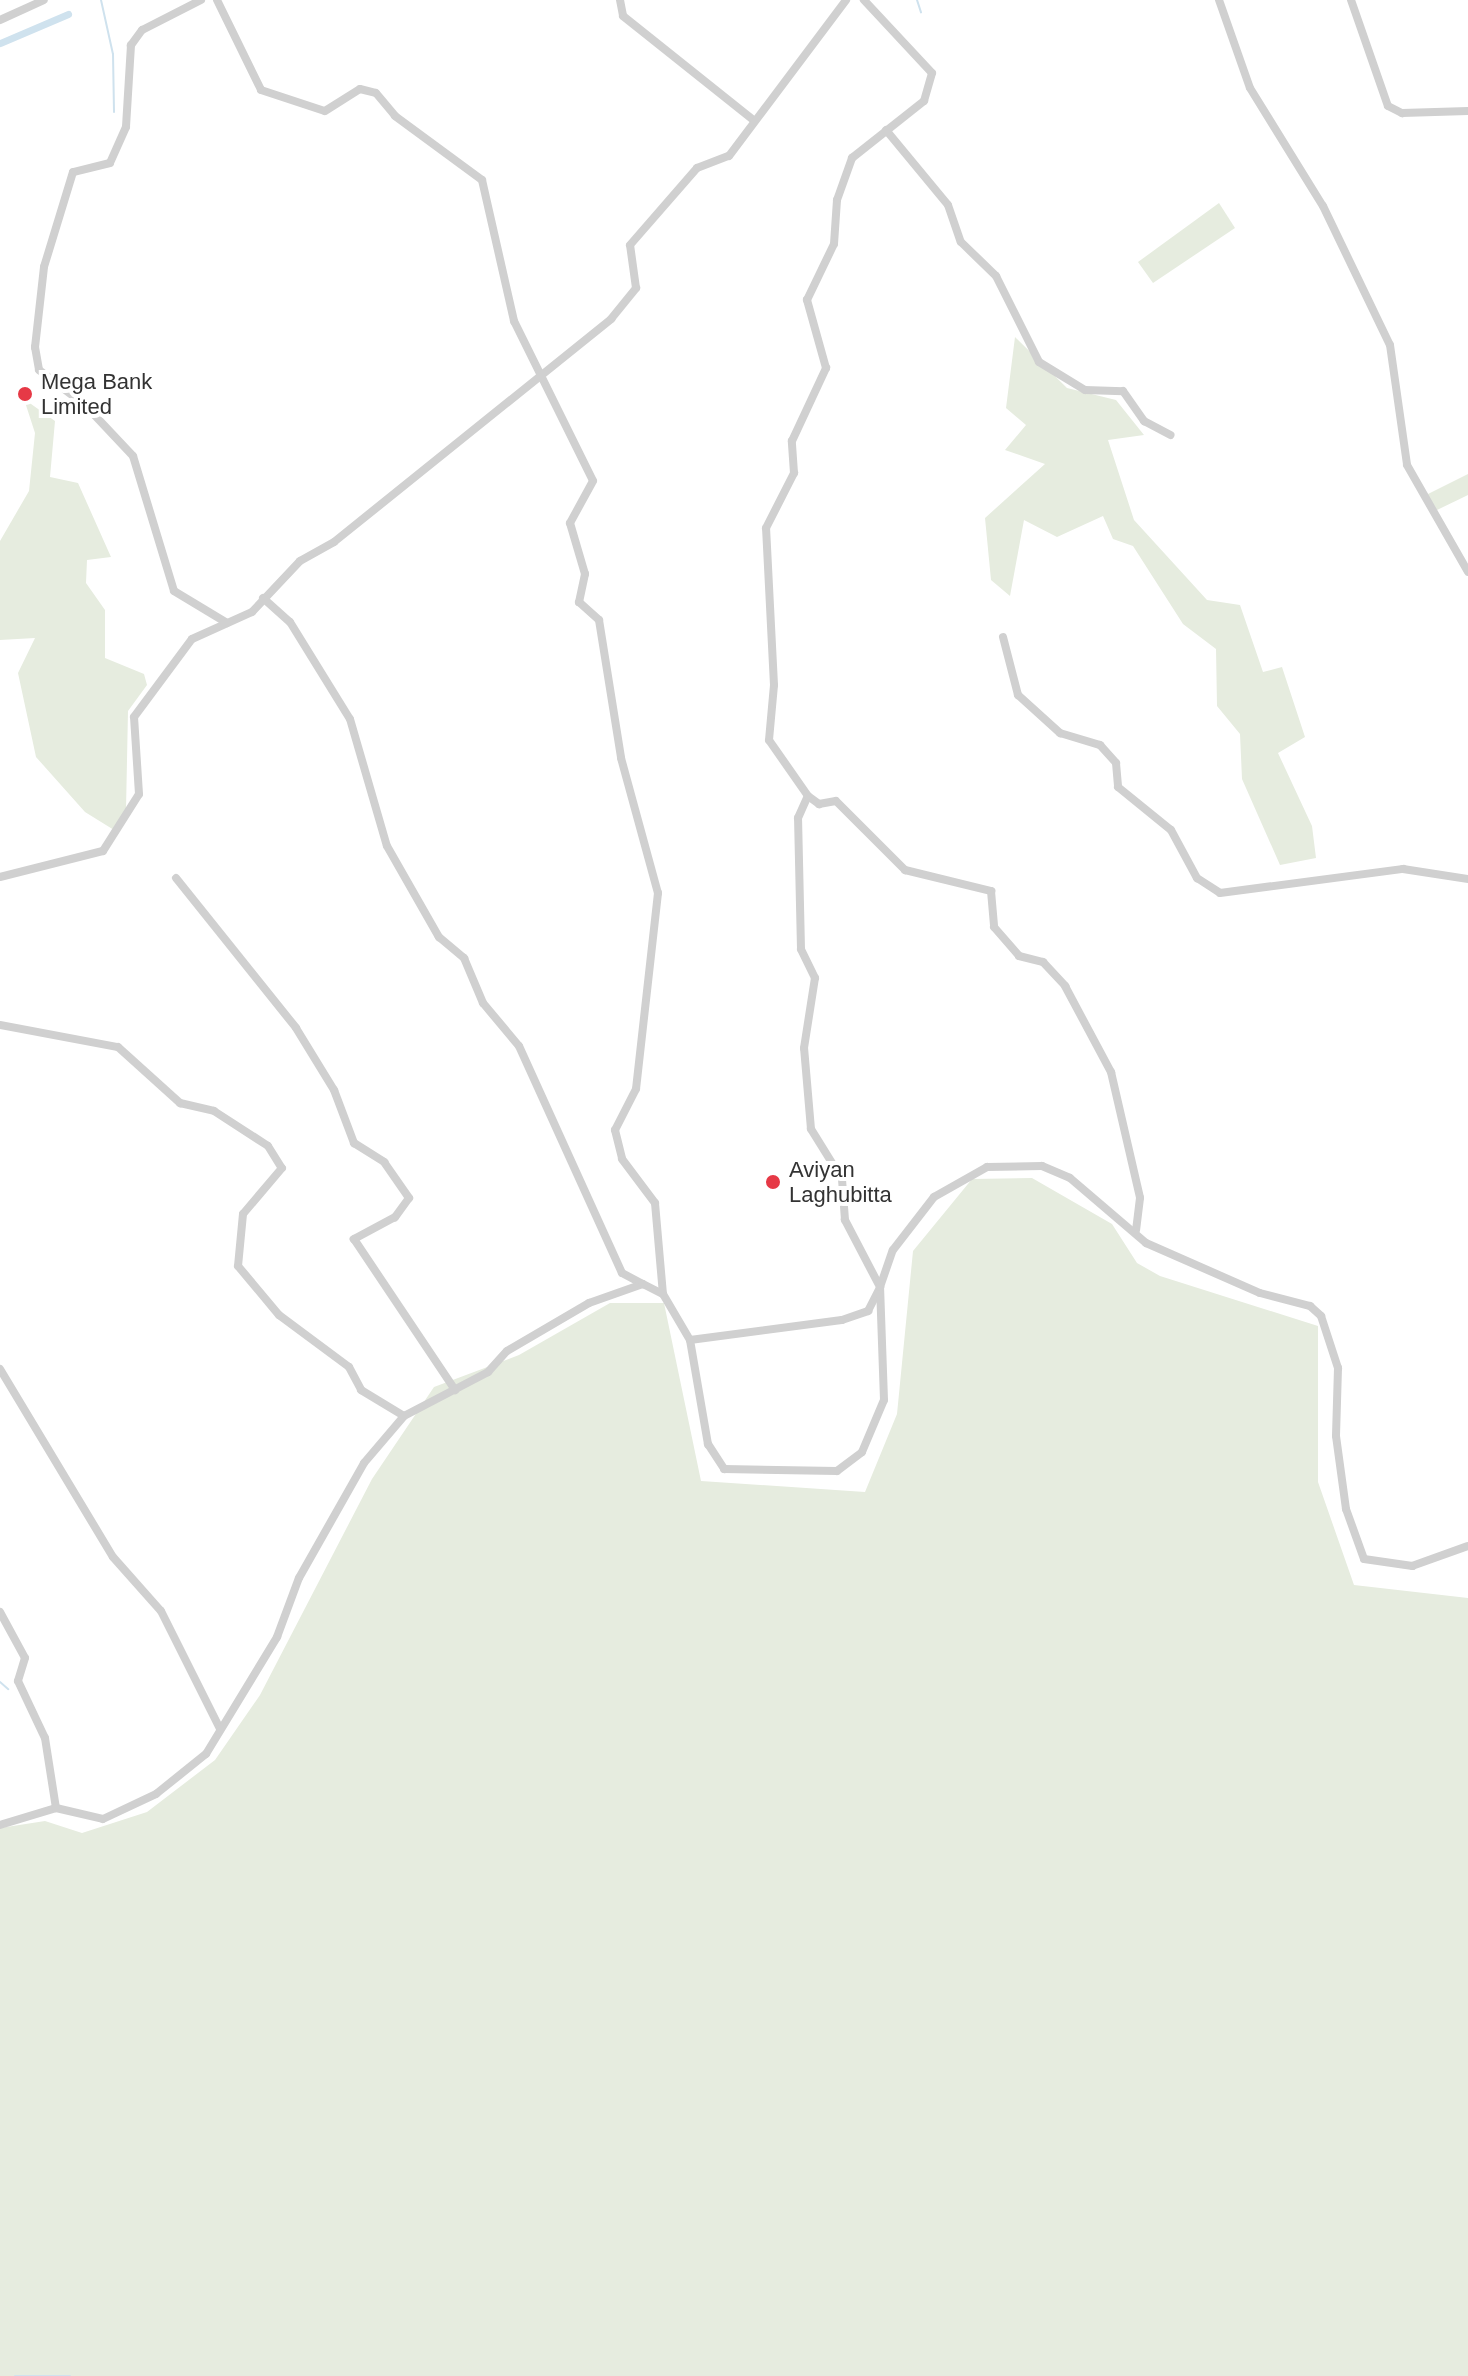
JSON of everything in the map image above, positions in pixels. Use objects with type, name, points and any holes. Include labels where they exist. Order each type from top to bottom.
[{"type":"street","points":[[0,20],[44,0]]},
{"type":"street","points":[[201,0],[142,30],[131,45],[126,127],[110,163],[73,172],[44,267],[35,347],[39,370],[85,405],[133,456],[174,591],[227,623]]},
{"type":"street","points":[[217,0],[261,90],[325,111],[360,89],[376,93],[395,116],[482,180],[514,321],[537,377],[593,481],[570,523],[585,574],[579,602],[599,620],[621,758],[658,893],[636,1089],[615,1130],[622,1159],[655,1203],[663,1294],[690,1340],[708,1444],[724,1469],[837,1471],[862,1452],[884,1400],[880,1287],[845,1220],[842,1179],[811,1129],[804,1048],[815,978],[801,949],[798,818],[808,796]]},
{"type":"street","points":[[620,0],[623,16],[752,119]]},
{"type":"street","points":[[0,877],[103,851],[139,794],[134,717],[141,702],[192,639],[227,623],[263,598],[611,319],[636,288],[630,245],[697,168],[729,156],[752,119],[846,0]]},
{"type":"street","points":[[864,0],[932,73],[924,101],[852,158],[837,200],[834,244],[807,300],[826,368],[792,441],[794,473],[766,528],[774,685],[769,740],[808,796],[819,804],[836,801],[905,870],[991,891],[1001,935],[1065,986],[1111,1072],[1140,1198],[1136,1230]]},
{"type":"street","points":[[1219,0],[1250,88],[1323,206],[1390,345],[1407,465],[1468,572]]},
{"type":"street","points":[[1351,0],[1388,106],[1402,113],[1468,111]]},
{"type":"street","points":[[886,130],[925,186],[948,205],[961,242],[996,276],[1039,362],[1085,390],[1123,391],[1144,421],[1170,435]]},
{"type":"street","points":[[263,598],[290,622],[350,719],[387,846],[439,937],[464,958],[483,1003],[519,1046],[622,1273],[663,1294]]},
{"type":"street","points":[[1003,637],[1018,695],[1060,733],[1100,745],[1116,763],[1118,787],[1171,830],[1197,878],[1220,893],[1403,869],[1468,879]]},
{"type":"street","points":[[176,878],[289,1018],[334,1090],[354,1143],[384,1162],[409,1198],[395,1217],[354,1239],[455,1390]]},
{"type":"street","points":[[0,1025],[118,1047],[180,1103],[214,1111],[268,1146],[282,1168],[243,1214],[238,1266],[279,1315],[349,1367],[361,1390],[404,1416]]},
{"type":"street","points":[[690,1340],[842,1320],[868,1311],[893,1250],[934,1197],[987,1167],[1042,1166],[1181,1260],[1321,1316],[1338,1368],[1336,1436],[1346,1509],[1364,1559],[1412,1566],[1468,1546]]},
{"type":"street","points":[[0,1825],[56,1808],[103,1819],[156,1794],[220,1734],[364,1463],[404,1416],[455,1390],[540,1328],[643,1284]]},
{"type":"street","points":[[0,1369],[113,1557],[161,1611],[202,1681],[200,1697],[218,1715],[220,1734]]},
{"type":"street","points":[[0,1612],[25,1658],[18,1681],[45,1738],[56,1808]]},
{"type":"shaded area","points":[[1219,203],[1235,228],[1153,283],[1138,262]]},
{"type":"shaded area","points":[[1015,337],[1067,388],[1116,400],[1144,435],[1108,440],[1134,520],[1207,600],[1240,605],[1263,672],[1282,667],[1305,737],[1278,753],[1312,826],[1316,858],[1280,865],[1242,779],[1240,734],[1217,706],[1216,649],[1183,624],[1133,546],[1113,539],[1103,516],[1057,537],[1024,520],[1010,596],[991,580],[985,518],[1045,464],[1005,450],[1026,425],[1006,408]]},
{"type":"shaded area","points":[[24,399],[55,421],[50,477],[78,483],[111,557],[87,560],[86,583],[105,610],[105,658],[144,674],[147,685],[128,711],[126,810],[114,830],[85,812],[36,757],[18,673],[35,638],[0,640],[0,541],[29,491],[35,433]]},
{"type":"shaded area","points":[[1468,474],[1468,495],[1437,510],[1426,495]]},
{"type":"shaded area","points":[[1032,1178],[1112,1224],[1137,1263],[1160,1276],[1318,1326],[1318,1482],[1354,1585],[1468,1598],[1468,2376],[0,2376],[0,1828],[45,1821],[82,1833],[147,1812],[215,1760],[260,1695],[372,1479],[434,1387],[519,1355],[610,1303],[664,1303],[701,1481],[865,1492],[897,1414],[913,1251],[972,1179]]},
{"type":"waterway","points":[[101,0],[113,54],[114,112]]},
{"type":"waterway","points":[[917,0],[921,12]]},
{"type":"waterway","points":[[0,43],[68,14]]},
{"type":"waterway","points":[[0,1682],[8,1689]]},
{"type":"waterway","points":[[15,2376],[70,2376]]},
{"type":"place","name":"Mega Bank Limited","points":[[25,394]]},
{"type":"place","name":"Aviyan Laghubitta","points":[[773,1182]]}]
